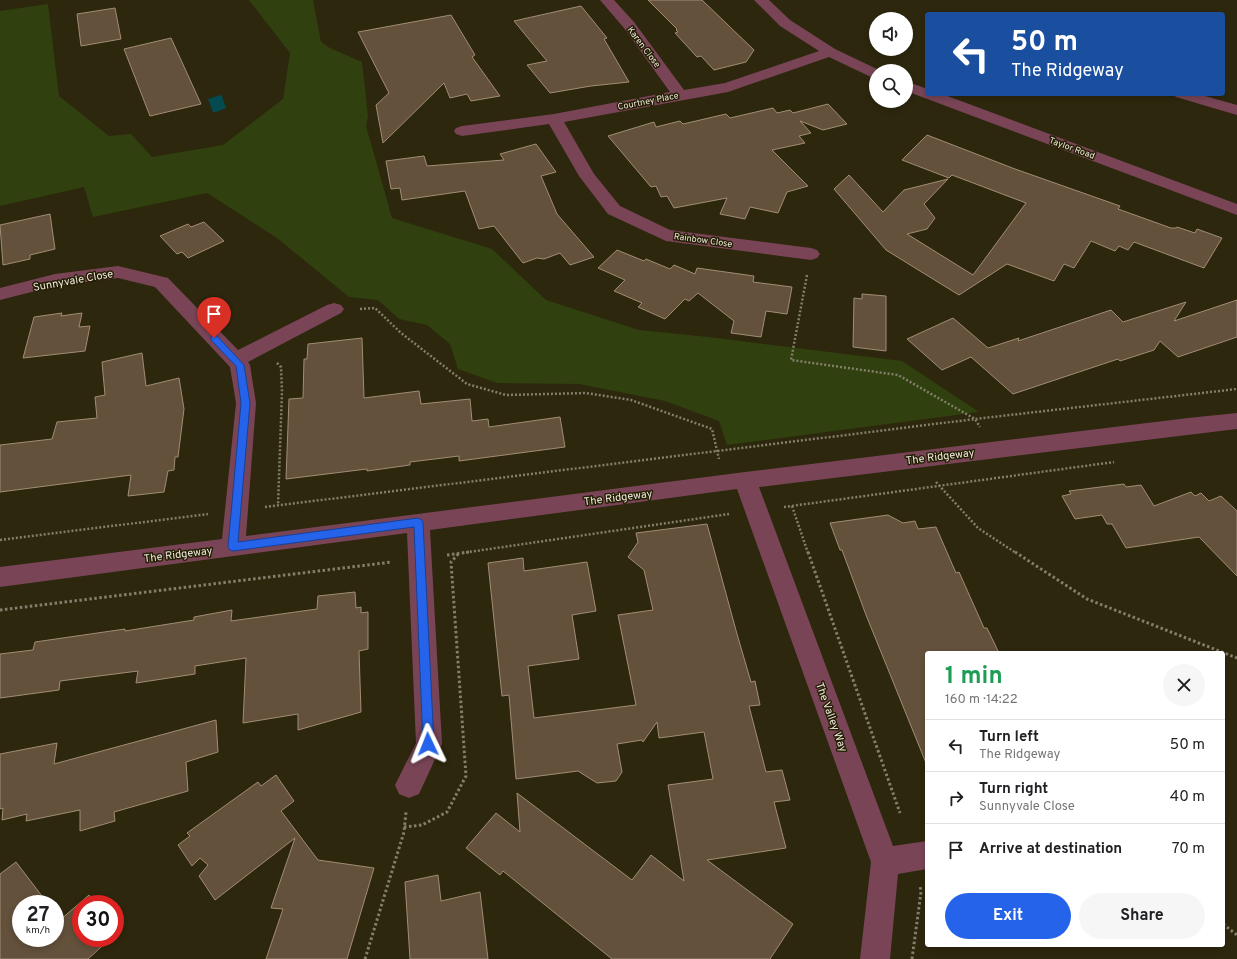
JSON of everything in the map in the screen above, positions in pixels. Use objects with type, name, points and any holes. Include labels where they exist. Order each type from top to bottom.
[{"type":"street","name":"Karen Close","points":[[607,0],[628,25],[680,95]]},
{"type":"street","points":[[761,0],[784,23],[830,52],[869,71]]},
{"type":"street","name":"Courtney Place","points":[[462,131],[554,119],[728,87],[830,52]]},
{"type":"street","name":"Taylor Road","points":[[913,89],[925,93]]},
{"type":"street","name":"Taylor Road","points":[[933,96],[1237,210]]},
{"type":"street","points":[[1188,96],[1237,110]]},
{"type":"street","name":"Rainbow Close","points":[[554,119],[587,176],[614,210],[666,235],[811,254]]},
{"type":"street","name":"Sunnyvale Close","points":[[0,294],[55,280],[118,272],[161,282],[240,365],[246,403],[233,547]]},
{"type":"street","points":[[235,360],[334,309]]},
{"type":"street","name":"The Ridgeway","points":[[0,577],[916,459],[1188,426],[1237,422]]},
{"type":"street","name":"The Valley Way","points":[[735,482],[756,510],[885,862],[875,959]]},
{"type":"street","points":[[409,785],[428,744],[418,522]]},
{"type":"street","points":[[885,862],[925,855]]},
{"type":"path","points":[[811,254],[791,360],[898,374],[975,419],[993,450]]},
{"type":"path","points":[[334,309],[375,308],[401,333],[467,384],[506,395],[586,393],[631,400],[712,429],[717,451],[735,482]]},
{"type":"path","points":[[261,347],[281,367],[282,392],[278,505]]},
{"type":"path","points":[[0,540],[975,419],[1237,389]]},
{"type":"path","points":[[916,459],[978,528],[1087,599],[1219,651]]},
{"type":"path","points":[[0,610],[420,558],[756,510],[1122,461]]},
{"type":"path","points":[[1225,653],[1237,658]]},
{"type":"path","points":[[365,959],[404,832],[409,785]]},
{"type":"path","points":[[1225,926],[1237,935]]},
{"type":"green space","points":[[249,0],[313,0],[321,42],[330,48],[362,62],[368,116],[366,126],[392,218],[492,249],[546,300],[639,330],[902,361],[979,412],[727,445],[719,421],[665,401],[579,384],[497,383],[458,369],[450,344],[427,325],[399,319],[378,300],[349,297],[277,238],[207,193],[93,217],[84,187],[0,206],[0,11],[48,4],[59,96],[109,136],[131,134],[152,157],[223,145],[283,99],[290,53]]},
{"type":"water","points":[[220,95],[222,96],[226,108],[213,112],[208,99]]},
{"type":"building","points":[[648,0],[702,0],[754,50],[746,62],[714,70],[701,56],[697,57],[675,33],[678,32],[676,30],[677,29]]},
{"type":"building","points":[[581,6],[607,38],[604,39],[629,82],[591,86],[550,93],[527,65],[547,61],[514,21]]},
{"type":"building","points":[[115,8],[121,39],[81,46],[77,14]]},
{"type":"building","points":[[451,15],[475,55],[472,57],[500,96],[471,101],[467,94],[450,98],[444,83],[383,143],[376,105],[389,93],[358,32]]},
{"type":"building","points":[[171,38],[201,104],[150,116],[124,49]]},
{"type":"building","points":[[828,104],[847,124],[823,130],[800,121],[811,133],[799,136],[805,143],[772,150],[808,186],[787,192],[778,213],[750,207],[745,219],[720,214],[727,198],[674,208],[667,196],[661,197],[656,186],[651,187],[608,136],[654,122],[656,127],[680,121],[683,124],[726,114],[730,118],[773,108],[777,113],[790,110],[793,113]]},
{"type":"building","points":[[927,135],[1015,169],[1120,206],[1118,209],[1171,228],[1177,227],[1195,233],[1197,229],[1222,238],[1204,268],[1134,242],[1128,250],[1119,246],[1115,251],[1091,241],[1074,268],[1064,264],[1054,281],[1007,264],[959,295],[886,250],[834,189],[849,175],[883,212],[904,190],[948,179],[924,204],[935,218],[927,229],[907,234],[973,275],[1026,203],[952,175],[949,178],[902,160]]},
{"type":"building","points":[[536,144],[556,172],[541,176],[557,214],[594,257],[570,265],[560,253],[544,259],[537,258],[523,263],[494,226],[479,229],[465,191],[402,200],[400,188],[391,189],[386,161],[424,156],[427,166],[504,160],[500,154]]},
{"type":"building","points":[[50,214],[55,249],[30,255],[30,259],[3,265],[0,225]]},
{"type":"building","points":[[204,222],[224,241],[188,258],[182,252],[177,254],[160,236],[188,224],[191,227]]},
{"type":"building","points":[[617,250],[644,261],[646,259],[670,269],[674,265],[695,274],[697,268],[754,276],[753,282],[792,287],[787,314],[766,311],[761,337],[731,333],[734,321],[698,293],[689,301],[685,299],[665,319],[638,307],[642,303],[614,291],[625,280],[598,268]]},
{"type":"building","points":[[862,294],[886,296],[886,351],[853,347],[854,298],[862,299]]},
{"type":"building","points":[[1237,300],[1237,337],[1178,357],[1160,341],[1154,350],[1120,361],[1118,359],[1013,394],[971,357],[942,370],[907,339],[953,318],[988,348],[1019,338],[1018,341],[1111,310],[1123,322],[1186,302],[1174,321]]},
{"type":"building","points":[[62,313],[61,316],[82,313],[79,327],[90,326],[85,351],[23,358],[34,317]]},
{"type":"building","points":[[362,338],[364,398],[419,391],[421,404],[470,399],[472,421],[488,419],[489,427],[560,417],[565,447],[459,461],[459,456],[410,462],[410,465],[367,471],[367,469],[286,479],[289,399],[303,398],[304,359],[307,359],[308,344]]},
{"type":"building","points":[[142,353],[146,386],[179,378],[184,409],[178,457],[175,457],[174,470],[168,471],[164,492],[128,496],[131,475],[0,492],[0,445],[52,439],[57,422],[97,418],[95,397],[105,395],[102,362]]},
{"type":"building","points":[[1124,484],[1126,487],[1141,485],[1154,506],[1191,492],[1195,496],[1201,493],[1209,501],[1221,496],[1237,511],[1237,576],[1199,537],[1126,548],[1112,524],[1107,524],[1102,515],[1075,519],[1062,496],[1071,494],[1069,491]]},
{"type":"building","points":[[888,515],[903,523],[915,521],[918,529],[936,527],[956,573],[959,572],[984,628],[987,628],[998,651],[925,651],[925,761],[866,615],[842,550],[840,550],[830,523]]},
{"type":"building","points":[[707,524],[751,682],[755,681],[760,705],[749,706],[766,772],[782,770],[790,800],[774,802],[786,848],[707,860],[793,924],[770,959],[612,959],[503,871],[500,875],[466,848],[496,813],[520,832],[517,793],[632,880],[651,855],[684,881],[668,785],[713,779],[704,732],[659,738],[657,722],[643,742],[642,740],[617,744],[622,772],[616,781],[597,783],[578,771],[516,779],[509,695],[502,696],[488,563],[523,558],[524,571],[587,562],[596,611],[572,615],[579,659],[528,666],[534,718],[636,705],[618,615],[653,610],[644,570],[628,557],[638,542],[636,533]]},
{"type":"building","points":[[355,592],[356,608],[361,607],[361,613],[368,612],[368,649],[359,651],[361,712],[298,730],[298,714],[243,723],[246,658],[195,666],[195,674],[136,683],[138,671],[60,681],[59,690],[0,698],[0,654],[33,650],[35,642],[125,629],[125,631],[194,620],[194,617],[232,610],[231,621],[317,609],[318,596]]},
{"type":"building","points":[[216,720],[218,752],[186,762],[188,791],[114,812],[115,821],[80,831],[80,810],[26,821],[27,814],[2,820],[3,808],[0,809],[0,754],[57,743],[54,764]]},
{"type":"building","points":[[276,775],[294,801],[281,811],[318,860],[374,868],[347,959],[266,959],[283,909],[271,908],[295,838],[215,900],[199,876],[208,865],[200,858],[192,866],[178,845],[190,836],[187,833],[258,782],[261,786]]},
{"type":"building","points":[[16,862],[41,895],[12,895],[12,947],[64,947],[64,917],[72,910],[72,947],[101,947],[88,959],[0,959],[0,874]]},
{"type":"building","points":[[438,875],[441,901],[480,892],[488,959],[410,959],[405,882]]},
{"type":"route","points":[[214,338],[240,365],[246,403],[233,547],[418,522],[428,744]]}]
